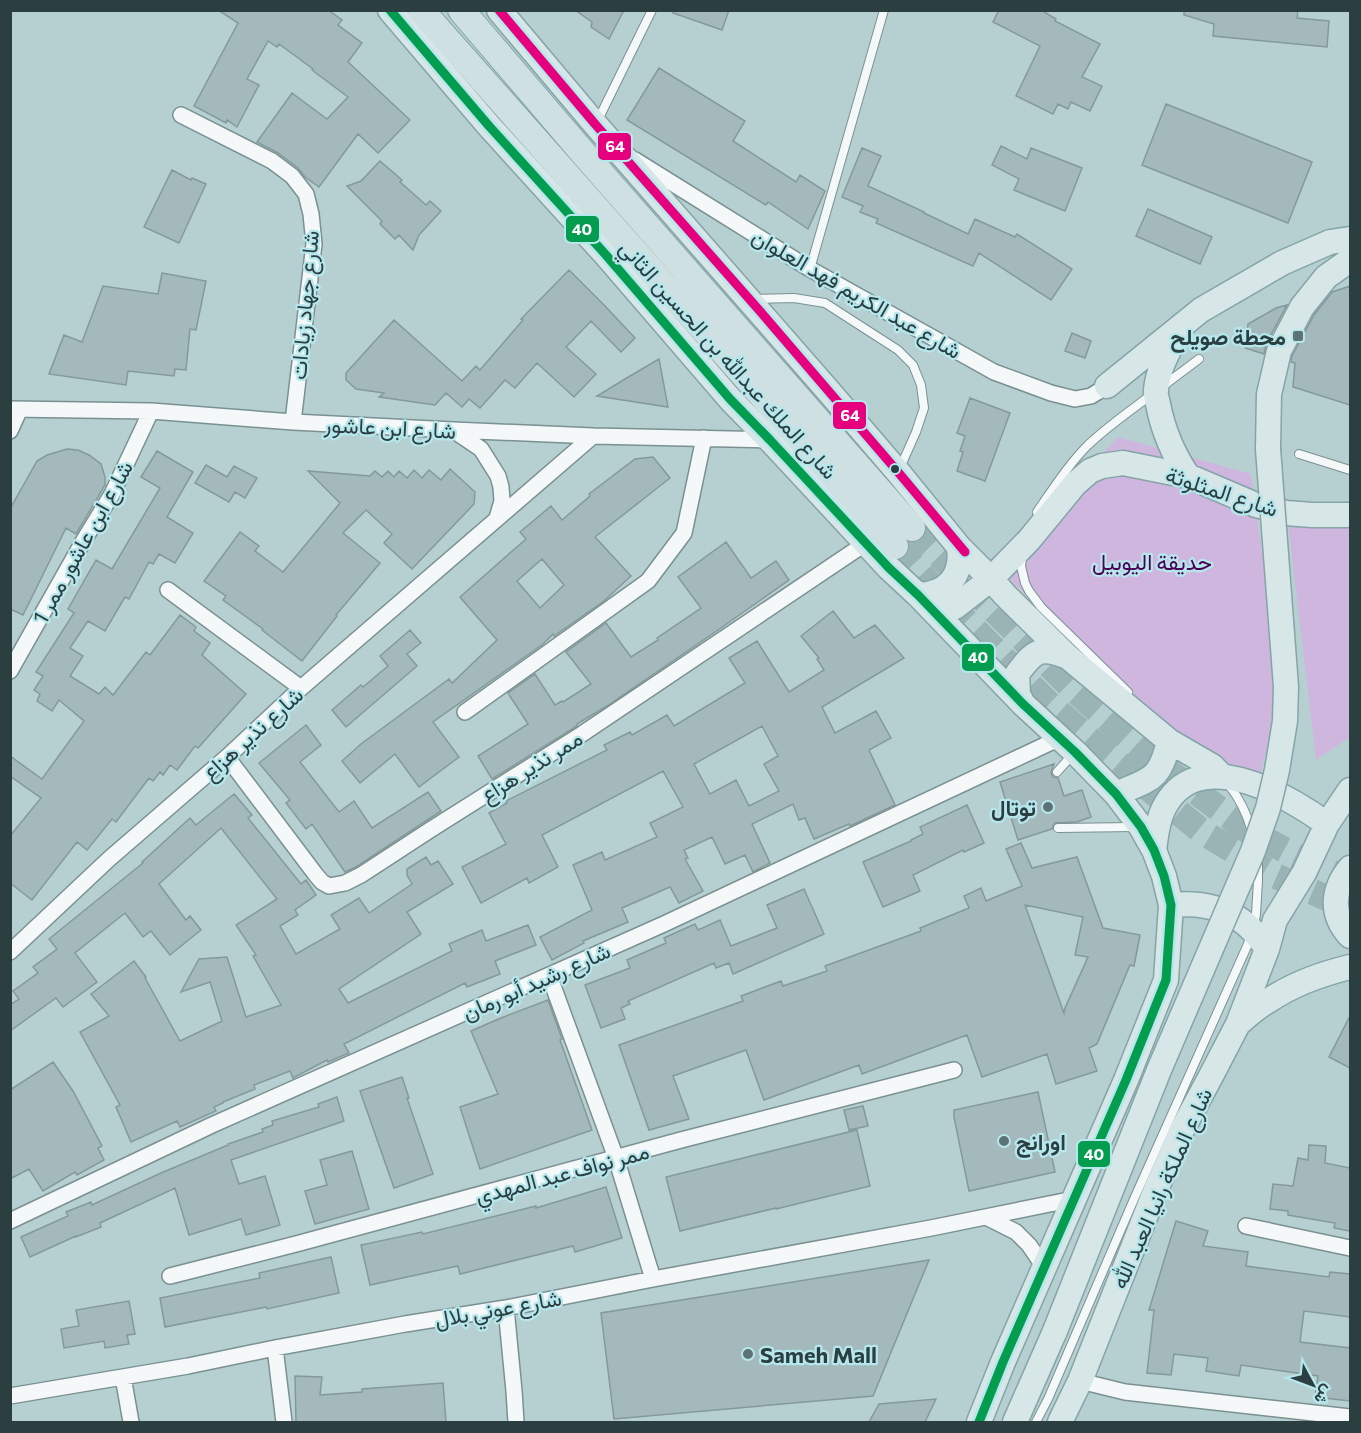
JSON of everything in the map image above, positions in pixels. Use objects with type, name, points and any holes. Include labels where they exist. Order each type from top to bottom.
[{"type":"highway","name":"شارع الملك عبدالله بن الحسين الثاني","points":[[421,10],[903,537],[461,10]]},
{"type":"main road","points":[[390,10],[730,399],[889,568],[938,615],[1023,704],[1116,794],[1142,827],[1154,850],[1164,876],[1171,905],[1166,980],[1126,1080],[1096,1145],[979,1422]]},
{"type":"main road","points":[[499,10],[898,472],[960,547],[989,572],[1005,595],[1068,657],[1169,741],[1212,766],[1222,776]]},
{"type":"main road","points":[[1107,386],[1201,310],[1282,263],[1330,242],[1350,239]]},
{"type":"main road","points":[[1015,1422],[1055,1331],[1159,1070],[1253,851],[1268,808],[1285,721],[1286,687],[1268,449],[1269,394],[1279,351],[1302,307],[1326,277],[1350,260]]},
{"type":"main road","points":[[1180,326],[1160,368],[1155,392],[1169,441],[1188,476]]},
{"type":"main road","name":"شارع المثلوثة","points":[[938,615],[955,607],[989,572],[1029,540],[1075,484],[1090,471],[1102,466],[1123,463],[1188,476],[1256,504],[1286,513],[1350,515]]},
{"type":"main road","points":[[918,595],[929,595],[939,591],[955,577],[961,557],[960,547]]},
{"type":"main road","points":[[1023,704],[1018,694],[1017,674],[1026,662],[1038,652],[1050,650],[1068,657]]},
{"type":"main road","points":[[1116,794],[1156,774],[1169,741]]},
{"type":"main road","points":[[1154,850],[1163,810],[1173,795],[1187,783],[1204,777],[1222,776],[1264,788],[1300,805],[1327,824]]},
{"type":"main road","name":"شارع الملكة رانيا العبد الله","points":[[1060,1422],[1080,1381],[1183,1128],[1238,1024],[1260,940],[1304,873],[1327,824],[1350,790]]},
{"type":"main road","points":[[1350,868],[1342,878],[1337,892],[1336,905],[1339,919],[1350,936]]},
{"type":"main road","points":[[1171,905],[1200,904],[1229,913],[1242,921],[1260,940]]},
{"type":"main road","points":[[1238,1024],[1268,1001],[1301,983],[1350,967]]},
{"type":"street","name":"شارع جهاد زيادات","points":[[181,115],[272,161],[292,176],[306,194],[312,214],[314,244],[293,422]]},
{"type":"street","name":"شارع عبد الكريم فهد العلوان","points":[[618,149],[810,269],[994,372],[1051,393],[1075,399],[1091,396],[1107,386]]},
{"type":"street","name":"شارع ابن عاشور","points":[[15,409],[151,411],[293,422],[453,430],[770,440]]},
{"type":"street","points":[[10,431],[15,409]]},
{"type":"street","name":"شارع ابن عاشور ممر 1","points":[[10,671],[112,494],[151,411]]},
{"type":"street","points":[[453,430],[481,449],[498,476],[501,501],[497,518]]},
{"type":"street","name":"شارع نذير هزاع","points":[[10,952],[109,859],[227,757],[301,688],[593,436]]},
{"type":"street","points":[[465,712],[648,581],[684,533],[704,438]]},
{"type":"street","name":"ممر نذير هزاع","points":[[227,757],[322,882],[329,886],[345,883],[582,734],[866,543]]},
{"type":"street","points":[[168,590],[301,688]]},
{"type":"street","name":"شارع رشيد أبو رمان","points":[[10,1221],[212,1125],[1067,745]]},
{"type":"street","points":[[549,975],[616,1158],[653,1279]]},
{"type":"street","name":"ممر نواف عبد المهدي","points":[[170,1276],[954,1070]]},
{"type":"street","name":"شارع عوني بلال","points":[[10,1396],[188,1366],[395,1326],[507,1308],[1074,1199]]},
{"type":"street","points":[[986,1217],[1016,1232],[1029,1245],[1044,1267]]},
{"type":"street","points":[[1246,1226],[1350,1248]]},
{"type":"street","points":[[507,1308],[516,1422]]},
{"type":"street","points":[[275,1348],[284,1422]]},
{"type":"street","points":[[123,1377],[130,1422]]},
{"type":"street","points":[[1080,1381],[1125,1392],[1202,1402],[1269,1415],[1350,1417]]},
{"type":"lane","points":[[596,124],[652,10]]},
{"type":"lane","points":[[810,269],[884,10]]},
{"type":"lane","points":[[749,299],[794,298],[825,303],[898,350],[913,365],[921,386],[924,408],[898,472]]},
{"type":"lane","points":[[1035,515],[1065,471],[1088,445],[1120,417],[1200,358]]},
{"type":"lane","points":[[1299,454],[1350,470]]},
{"type":"lane","points":[[1029,540],[1025,548],[1022,575],[1029,591],[1065,632],[1136,699]]},
{"type":"lane","points":[[1148,712],[1169,741]]},
{"type":"lane","points":[[1057,772],[1067,745]]},
{"type":"lane","points":[[1036,1422],[1134,1199],[1260,940],[1256,846],[1248,816],[1240,799],[1222,776]]},
{"type":"lane","points":[[1058,828],[1142,827]]},
{"type":"green space","name":"حديقة اليوبيل","points":[[1118,437],[1251,474],[1274,637],[1272,726],[1260,775],[1199,753],[1010,580],[1003,558]]},
{"type":"green space","points":[[1285,498],[1350,524],[1350,737],[1316,760]]},
{"type":"building","points":[[218,10],[328,10],[342,20],[338,25],[362,43],[348,62],[410,120],[378,153],[358,134],[319,187],[278,153],[257,142],[292,93],[327,119],[348,97],[279,44],[277,47],[268,41],[247,79],[259,85],[237,127],[227,120],[226,123],[194,106],[238,23]]},
{"type":"building","points":[[575,10],[624,10],[609,39],[591,27],[592,22]]},
{"type":"building","points":[[673,10],[729,10],[722,30],[673,13]]},
{"type":"building","points":[[999,10],[1041,10],[1056,19],[1055,21],[1100,44],[1082,77],[1102,86],[1090,111],[1071,102],[1068,109],[1058,104],[1053,114],[1016,96],[1040,46],[993,22]]},
{"type":"building","points":[[1184,10],[1298,10],[1297,18],[1329,21],[1327,47],[1213,36],[1214,24],[1184,15]]},
{"type":"building","points":[[659,68],[745,121],[733,141],[796,182],[800,175],[825,191],[808,229],[768,202],[766,205],[627,120]]},
{"type":"building","points":[[1166,104],[1312,162],[1288,223],[1142,165]]},
{"type":"building","points":[[1001,146],[1027,159],[1031,148],[1082,168],[1065,211],[1014,190],[1019,179],[992,165]]},
{"type":"building","points":[[862,148],[881,156],[868,186],[968,234],[975,219],[1015,237],[1017,234],[1072,269],[1051,300],[979,253],[973,266],[876,223],[878,219],[860,212],[863,206],[842,197]]},
{"type":"building","points":[[380,161],[426,205],[430,201],[441,211],[419,235],[413,250],[399,235],[395,239],[380,224],[382,221],[347,186],[361,181]]},
{"type":"building","points":[[172,170],[191,180],[192,178],[206,184],[179,243],[144,227]]},
{"type":"building","points":[[1148,209],[1212,237],[1200,264],[1136,236]]},
{"type":"building","points":[[569,270],[635,338],[621,352],[591,321],[566,347],[596,374],[574,397],[537,363],[515,388],[505,380],[480,408],[469,399],[462,407],[446,393],[435,405],[379,397],[384,393],[356,389],[346,380],[346,373],[394,320],[462,381],[476,366],[480,370],[523,320],[521,319]]},
{"type":"building","points":[[162,273],[206,281],[196,330],[190,329],[186,370],[175,369],[174,376],[128,371],[126,385],[49,374],[64,335],[82,342],[103,286],[158,294]]},
{"type":"building","name":"محطة صويلح","points":[[1350,286],[1350,405],[1293,387],[1295,363],[1291,362],[1314,315],[1332,292]]},
{"type":"building","points":[[1287,305],[1266,344],[1264,354],[1245,348],[1248,324],[1276,308]]},
{"type":"building","points":[[1072,333],[1091,341],[1085,358],[1065,351]]},
{"type":"building","points":[[659,359],[668,407],[597,396],[625,379]]},
{"type":"building","points":[[970,398],[1010,413],[985,481],[957,471],[965,436],[957,433]]},
{"type":"building","points":[[67,449],[78,450],[101,464],[105,485],[76,534],[66,528],[23,615],[10,609],[10,509],[37,461],[47,455]]},
{"type":"building","points":[[157,451],[193,472],[167,517],[193,533],[175,563],[159,554],[153,564],[149,562],[129,599],[125,597],[105,631],[88,621],[70,648],[83,656],[70,676],[99,694],[105,687],[113,695],[146,652],[150,655],[180,615],[196,627],[194,631],[210,643],[202,655],[246,694],[198,748],[195,746],[177,770],[170,765],[163,775],[160,772],[153,781],[149,778],[116,822],[112,819],[87,850],[77,842],[32,900],[10,883],[10,836],[41,798],[10,776],[10,756],[42,779],[84,721],[59,700],[52,711],[37,701],[40,694],[34,690],[43,676],[36,672],[74,613],[68,609],[96,560],[112,569],[160,488],[141,477]]},
{"type":"building","points":[[653,457],[670,478],[595,537],[631,576],[604,601],[554,636],[553,634],[543,644],[433,722],[459,757],[419,787],[395,754],[360,783],[342,761],[361,744],[449,679],[452,683],[497,640],[460,597],[526,539],[520,532],[551,506],[562,520],[590,496],[589,494],[635,459]],"holes":[[[542,559],[564,585],[540,608],[517,581]]]},
{"type":"building","points":[[206,465],[227,477],[234,466],[257,478],[245,498],[235,492],[229,502],[195,483]]},
{"type":"building","points":[[450,469],[475,492],[474,504],[412,569],[384,543],[392,534],[366,510],[343,533],[380,563],[336,615],[302,661],[223,600],[226,596],[204,581],[240,532],[259,546],[255,551],[283,572],[340,503],[308,471],[370,476],[375,471],[382,477],[388,471],[394,477],[399,471],[407,478],[414,470],[422,478],[429,470],[441,480]]},
{"type":"building","points":[[726,542],[751,578],[776,561],[789,580],[607,706],[492,779],[478,756],[528,724],[508,693],[535,674],[555,705],[591,684],[566,652],[606,623],[631,657],[658,640],[657,638],[701,608],[678,577]]},
{"type":"building","points":[[833,611],[854,638],[875,625],[904,658],[822,707],[835,733],[876,711],[891,738],[869,750],[895,805],[850,826],[849,824],[814,839],[805,818],[799,820],[793,804],[752,824],[770,863],[753,872],[745,855],[725,864],[712,837],[684,850],[688,858],[685,859],[703,891],[679,903],[670,887],[622,908],[628,922],[583,941],[584,943],[552,960],[540,937],[592,910],[573,865],[602,852],[605,860],[657,837],[650,823],[683,807],[663,771],[542,835],[558,867],[529,883],[527,878],[481,903],[462,867],[506,844],[489,813],[507,803],[506,801],[607,750],[604,745],[630,732],[632,735],[667,715],[674,726],[745,683],[729,658],[757,641],[789,692],[824,670],[817,659],[819,658],[801,636]],"holes":[[[762,726],[778,756],[764,764],[779,791],[749,806],[736,780],[710,794],[694,764]]]},
{"type":"building","points":[[410,630],[421,643],[407,654],[417,666],[346,727],[332,710],[388,666],[380,656]]},
{"type":"building","points":[[306,725],[321,745],[300,762],[339,812],[354,801],[372,828],[428,792],[441,811],[345,872],[312,824],[306,829],[286,803],[290,800],[259,763]]},
{"type":"building","name":"توتال","points":[[1054,764],[1051,773],[1053,777],[1058,778],[1064,796],[1082,790],[1091,817],[1077,822],[1055,823],[1052,829],[1018,840],[1000,782]]},
{"type":"building","points":[[234,794],[252,815],[248,818],[301,884],[306,880],[316,895],[295,910],[298,915],[280,926],[296,954],[340,929],[331,915],[359,898],[369,913],[412,884],[407,875],[407,869],[426,857],[431,865],[438,861],[453,884],[407,912],[421,934],[339,989],[348,1003],[452,951],[449,944],[482,930],[486,941],[528,925],[536,945],[495,961],[500,974],[467,987],[465,983],[344,1044],[349,1053],[328,1062],[327,1060],[293,1078],[290,1071],[254,1085],[255,1089],[214,1107],[216,1111],[180,1127],[177,1121],[131,1142],[116,1107],[120,1105],[80,1032],[109,1016],[91,994],[134,961],[146,977],[180,1041],[222,1021],[210,982],[181,992],[199,959],[227,957],[246,1017],[281,1005],[253,956],[256,955],[236,925],[277,899],[221,828],[159,884],[186,920],[190,916],[201,930],[170,955],[151,931],[143,937],[125,913],[75,953],[97,982],[63,1007],[56,998],[10,1031],[10,1005],[19,999],[13,991],[38,973],[33,967],[57,949],[49,939],[143,863],[190,818],[196,825]]},
{"type":"building","points":[[967,805],[984,843],[964,852],[963,850],[913,875],[920,891],[883,907],[863,862],[911,841],[923,834],[920,827]]},
{"type":"building","points":[[1021,843],[1032,868],[1077,857],[1103,928],[1140,935],[1134,966],[1130,965],[1097,1044],[1089,1048],[1097,1071],[1056,1084],[1047,1054],[982,1077],[967,1035],[862,1074],[859,1065],[764,1100],[746,1050],[673,1076],[689,1119],[649,1130],[619,1045],[743,1001],[741,996],[781,981],[783,986],[827,971],[825,966],[921,931],[920,928],[969,908],[964,896],[981,888],[986,901],[1022,886],[1006,849]],"holes":[[[1025,905],[1083,917],[1075,955],[1088,957],[1064,1013]]]},
{"type":"building","points":[[804,889],[824,934],[733,974],[729,963],[716,968],[714,963],[628,1001],[630,1004],[621,1008],[625,1019],[601,1028],[585,985],[630,968],[627,960],[666,943],[664,938],[695,924],[698,930],[720,920],[731,946],[777,928],[767,905]]},
{"type":"building","points":[[548,1000],[592,1130],[480,1169],[460,1107],[498,1094],[471,1031]]},
{"type":"building","points":[[1350,1016],[1350,1068],[1329,1057]]},
{"type":"building","points":[[53,1062],[73,1091],[102,1146],[98,1148],[104,1160],[77,1175],[75,1172],[43,1191],[29,1169],[10,1179],[10,1090]]},
{"type":"building","points":[[402,1077],[433,1174],[394,1188],[360,1091]]},
{"type":"building","name":"اورانج","points":[[1038,1092],[1055,1172],[969,1191],[954,1110]]},
{"type":"building","points":[[337,1097],[344,1121],[231,1160],[239,1184],[265,1176],[280,1225],[246,1235],[241,1219],[189,1235],[175,1188],[100,1223],[101,1227],[30,1257],[21,1237],[68,1216],[66,1212],[91,1202],[92,1205],[228,1144],[263,1132],[262,1129],[273,1125],[272,1121],[319,1107],[318,1104]]},
{"type":"building","points":[[863,1106],[868,1126],[849,1130],[844,1110]]},
{"type":"building","points":[[857,1130],[870,1186],[680,1231],[666,1177]]},
{"type":"building","points":[[1309,1145],[1326,1146],[1325,1163],[1350,1168],[1350,1231],[1334,1228],[1335,1223],[1288,1215],[1288,1211],[1270,1209],[1273,1184],[1293,1186],[1298,1158],[1308,1160]]},
{"type":"building","points":[[352,1151],[369,1209],[315,1224],[305,1191],[327,1185],[320,1160]]},
{"type":"building","points":[[606,1187],[622,1238],[575,1252],[573,1246],[460,1274],[458,1266],[370,1285],[361,1245],[422,1232],[423,1234],[536,1206],[536,1208]]},
{"type":"building","points":[[1176,1221],[1208,1231],[1203,1246],[1248,1252],[1246,1266],[1329,1277],[1330,1272],[1350,1274],[1350,1317],[1304,1311],[1300,1342],[1350,1348],[1350,1401],[1315,1397],[1318,1376],[1241,1365],[1239,1376],[1206,1371],[1208,1358],[1174,1354],[1171,1375],[1147,1373],[1154,1310],[1149,1310]]},
{"type":"building","points":[[331,1257],[339,1293],[267,1309],[266,1307],[165,1327],[160,1298],[260,1278],[259,1273]]},
{"type":"building","name":"Sameh Mall","points":[[929,1260],[873,1396],[614,1419],[601,1313]]},
{"type":"building","points":[[129,1301],[135,1334],[127,1335],[129,1344],[105,1348],[104,1341],[64,1348],[61,1329],[79,1326],[76,1310]]},
{"type":"building","points":[[295,1376],[322,1377],[320,1395],[362,1392],[362,1389],[443,1383],[446,1422],[296,1422]]},
{"type":"building","points":[[936,1399],[925,1422],[869,1422],[879,1404]]},
{"type":"tunnel","points":[[912,528],[1070,686],[1147,755],[1247,830],[1350,881]]},
{"type":"tunnel","points":[[895,546],[947,602],[1049,704],[1129,773],[1204,833],[1276,876],[1350,908]]},
{"type":"transit line","name":"40","points":[[390,10],[730,399],[889,568],[1023,704],[1116,794],[1141,827],[1154,850],[1164,876],[1171,905],[1166,980],[1126,1080],[979,1422]]},
{"type":"transit line","name":"64","points":[[499,10],[965,552]]},
{"type":"place","name":"محطة صويلح","points":[[1298,336]]},
{"type":"place","name":"توتال","points":[[1048,807]]},
{"type":"place","name":"اورانج","points":[[1004,1141]]},
{"type":"place","name":"Sameh Mall","points":[[748,1354]]}]
